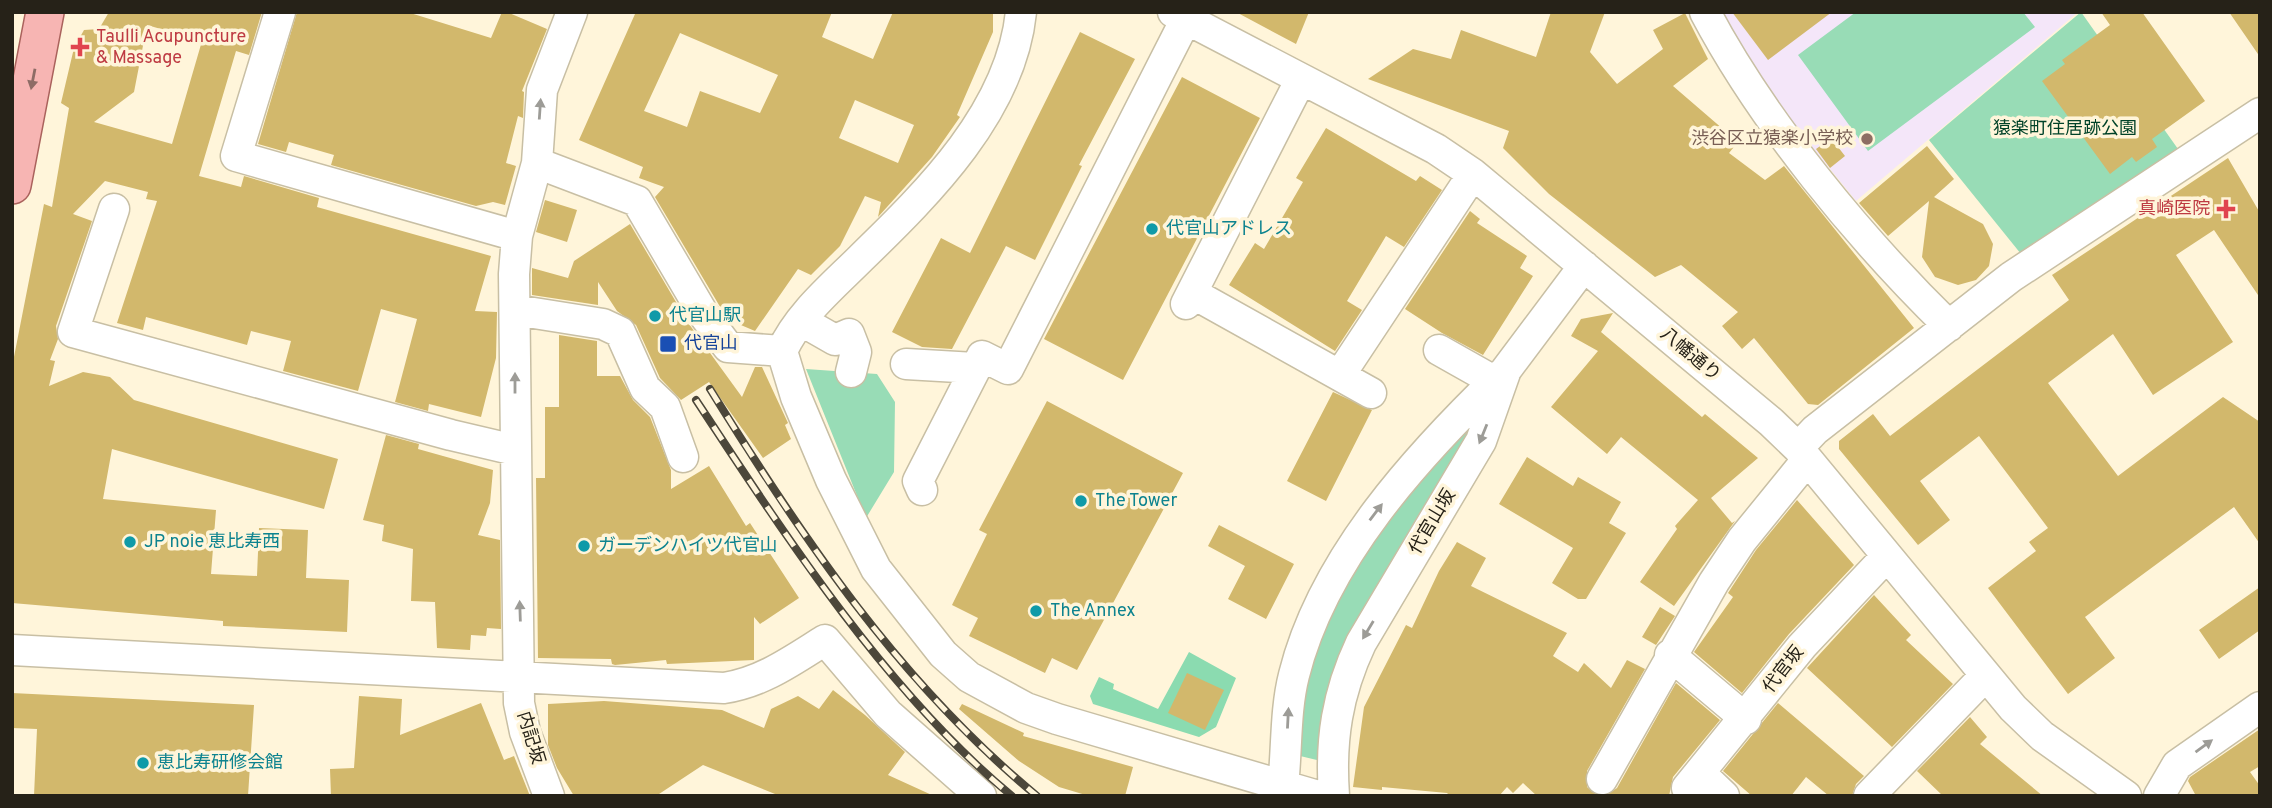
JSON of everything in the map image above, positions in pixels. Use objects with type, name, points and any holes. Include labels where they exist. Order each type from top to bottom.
[{"type":"main road","points":[[12,185],[45,12]]},
{"type":"street","points":[[280,12],[236,156],[517,236]]},
{"type":"street","points":[[1021,12],[1013,56],[989,105],[965,143],[901,219],[825,294],[792,332],[782,351],[796,397],[866,555],[950,662],[982,686],[1026,708],[1318,796]]},
{"type":"street","points":[[1705,12],[1742,76],[1804,160],[1861,230],[1949,326]]},
{"type":"street","name":"内記坂","points":[[549,796],[525,732],[519,703],[521,621],[515,450],[514,310],[517,236],[537,163],[542,90],[567,13]]},
{"type":"street","points":[[922,490],[918,481],[982,356],[1008,369],[1180,16]]},
{"type":"street","name":"八幡通り","points":[[1180,16],[1436,149],[1473,174],[1771,422],[1803,454],[1985,676],[2042,736],[2110,791]]},
{"type":"street","points":[[1301,79],[1189,299],[1371,393]]},
{"type":"street","points":[[1602,779],[1670,655],[1742,540],[1803,454],[1815,430],[2011,277],[2260,113]]},
{"type":"street","points":[[537,163],[637,201],[704,315],[728,347],[782,351]]},
{"type":"street","points":[[1340,375],[1473,174]]},
{"type":"street","points":[[114,209],[73,332],[450,435],[515,450]]},
{"type":"street","name":"代官山坂","points":[[1334,796],[1333,729],[1348,671],[1480,441],[1500,375],[1584,267]]},
{"type":"street","points":[[514,310],[603,324],[620,332],[645,387],[665,407],[683,457]]},
{"type":"street","points":[[814,328],[835,340],[849,334],[856,352],[851,372]]},
{"type":"street","points":[[1283,786],[1293,678],[1299,655],[1336,574],[1375,513],[1455,418],[1500,375],[1439,350]]},
{"type":"street","points":[[906,365],[975,368]]},
{"type":"street","name":"代官坂","points":[[1724,796],[1693,781],[1746,719],[1802,646],[1886,557]]},
{"type":"street","points":[[12,650],[724,688],[745,685],[773,673],[825,640],[888,714],[981,796]]},
{"type":"street","points":[[1670,655],[1746,719]]},
{"type":"street","points":[[1869,796],[1985,676]]},
{"type":"street","points":[[2159,796],[2177,765],[2260,707]]},
{"type":"shaded area","name":"渋谷区立猿楽小学校","points":[[1722,12],[2078,12],[1856,201],[1756,78],[1719,15]]},
{"type":"green space","points":[[1856,12],[2023,12],[2035,27],[1868,151],[1798,55]]},
{"type":"green space","name":"猿楽町住居跡公園","points":[[2081,12],[2178,149],[2021,254],[1929,140]]},
{"type":"green space","points":[[806,369],[877,374],[895,402],[894,472],[866,518]]},
{"type":"green space","points":[[1463,425],[1474,435],[1321,761],[1296,755],[1307,659],[1364,548]]},
{"type":"green space","points":[[1189,652],[1236,678],[1216,727],[1199,737],[1093,704],[1090,696],[1099,677],[1114,684],[1113,689],[1158,709]]},
{"type":"building","points":[[109,12],[262,12],[249,55],[236,51],[199,176],[241,187],[244,176],[319,198],[317,207],[491,256],[475,311],[497,312],[496,358],[481,417],[429,404],[428,411],[395,402],[417,319],[381,309],[358,391],[283,371],[291,341],[251,331],[247,345],[146,317],[143,330],[117,323],[157,201],[146,199],[148,192],[105,181],[73,214],[92,221],[56,326],[58,339],[50,360],[55,361],[49,386],[83,372],[110,377],[134,400],[338,459],[324,509],[112,449],[103,499],[216,510],[211,574],[257,576],[259,528],[308,530],[306,578],[349,580],[347,632],[223,626],[223,621],[12,603],[12,367],[44,204],[52,207],[69,108],[61,103],[74,48],[84,30],[99,29]],"holes":[[[147,25],[202,41],[172,144],[94,122],[134,92]]]},
{"type":"building","points":[[297,12],[407,12],[491,38],[502,12],[507,12],[547,29],[522,91],[523,118],[518,116],[506,163],[516,166],[505,205],[493,202],[476,206],[331,165],[334,155],[289,142],[286,152],[258,144]]},
{"type":"building","points":[[632,12],[832,12],[822,37],[873,59],[893,12],[993,12],[993,32],[957,115],[960,117],[932,157],[878,217],[881,202],[865,196],[840,246],[811,275],[798,269],[755,331],[729,320],[719,305],[655,197],[664,187],[639,178],[643,167],[579,140],[635,14]],"holes":[[[680,33],[778,75],[760,113],[700,91],[687,127],[644,111]],[[855,100],[914,125],[898,163],[839,138]]]},
{"type":"building","points":[[1236,12],[1309,12],[1296,44]]},
{"type":"building","points":[[1551,12],[1605,12],[1590,52],[1617,84],[1663,49],[1653,30],[1685,13],[1708,59],[1673,86],[1738,142],[1729,153],[1765,180],[1784,166],[1914,328],[1818,405],[1808,404],[1754,338],[1742,349],[1722,326],[1738,312],[1681,265],[1655,277],[1549,194],[1503,148],[1509,131],[1368,79],[1413,49],[1451,59],[1461,30],[1536,57]]},
{"type":"building","points":[[1732,12],[1832,12],[1768,60]]},
{"type":"building","points":[[2101,12],[2142,12],[2205,101],[2152,139],[2157,147],[2136,162],[2132,157],[2110,174],[2042,81],[2065,64],[2062,60],[2110,25]]},
{"type":"building","points":[[2229,12],[2260,12],[2260,57]]},
{"type":"building","points":[[1080,32],[1135,59],[1079,165],[1082,166],[1035,260],[1006,246],[952,349],[922,347],[892,332],[941,238],[970,253]]},
{"type":"building","name":"代官山アドレス","points":[[1182,77],[1260,118],[1123,380],[1044,339]]},
{"type":"building","points":[[1326,128],[1416,181],[1420,176],[1442,190],[1404,247],[1386,236],[1347,301],[1362,310],[1335,351],[1229,285],[1255,243],[1264,249],[1303,182],[1296,178]]},
{"type":"building","points":[[1831,138],[1845,156],[1830,168],[1816,149]]},
{"type":"building","points":[[1927,146],[1954,179],[1934,197],[1983,224],[1993,244],[1989,266],[1976,280],[1958,285],[1935,277],[1922,257],[1929,201],[1888,236],[1859,203]]},
{"type":"building","points":[[2228,158],[2260,213],[2260,298],[2214,230],[2176,255],[2233,342],[2153,395],[2113,334],[2048,383],[2118,476],[2223,397],[2260,422],[2260,544],[2234,507],[2085,617],[2115,658],[2068,694],[1988,588],[2036,551],[2029,542],[2048,528],[1979,436],[1920,481],[1950,520],[1918,545],[1839,449],[1839,441],[1873,414],[1890,436],[2069,300],[2052,275]]},
{"type":"building","points":[[545,200],[577,210],[567,242],[536,232]]},
{"type":"building","points":[[1470,211],[1480,219],[1477,223],[1527,256],[1520,268],[1533,276],[1483,355],[1405,309]]},
{"type":"building","name":"代官山駅","points":[[630,224],[689,324],[742,397],[755,367],[762,367],[788,423],[785,425],[791,439],[763,458],[709,382],[681,400],[660,378],[636,325],[617,311],[598,282],[598,305],[532,295],[532,268],[568,278],[574,261]]},
{"type":"building","points":[[1613,313],[1601,332],[1702,417],[1705,414],[1758,458],[1711,498],[1732,523],[1735,521],[1674,606],[1640,582],[1677,529],[1675,526],[1698,500],[1621,437],[1607,454],[1551,407],[1598,351],[1571,336],[1581,319]]},
{"type":"building","points":[[559,335],[597,341],[597,376],[620,376],[633,400],[650,417],[671,470],[671,489],[709,466],[746,526],[750,523],[799,598],[760,624],[754,617],[754,660],[667,664],[666,660],[615,665],[611,659],[538,658],[536,478],[545,478],[545,407],[559,407]]},
{"type":"building","points":[[1333,392],[1372,410],[1326,501],[1287,481]]},
{"type":"building","name":"The Tower","points":[[1047,401],[1183,473],[1077,670],[1052,658],[1045,673],[969,636],[978,618],[952,605],[987,534],[979,530]]},
{"type":"building","points":[[386,435],[419,444],[418,449],[493,470],[490,503],[478,535],[500,540],[501,629],[487,628],[486,636],[471,635],[470,650],[437,648],[435,602],[411,601],[413,549],[382,541],[384,525],[363,520]]},
{"type":"building","points":[[1527,457],[1573,486],[1578,477],[1621,502],[1609,523],[1626,533],[1586,599],[1578,599],[1552,583],[1573,548],[1499,504]]},
{"type":"building","points":[[1797,500],[1854,565],[1789,634],[1742,693],[1694,652],[1733,597],[1728,593],[1756,550]]},
{"type":"building","points":[[1219,525],[1294,564],[1266,619],[1228,599],[1245,566],[1208,546]]},
{"type":"building","points":[[1457,542],[1486,558],[1471,586],[1567,633],[1553,656],[1578,672],[1584,663],[1611,688],[1627,660],[1645,669],[1587,771],[1587,787],[1599,796],[1537,796],[1523,783],[1513,793],[1507,787],[1499,796],[1450,796],[1447,793],[1353,787],[1364,707],[1406,625],[1412,628],[1439,571]]},
{"type":"building","points":[[2260,587],[2260,630],[2219,659],[2199,630]]},
{"type":"building","points":[[1874,595],[1911,635],[1906,640],[1953,684],[1892,747],[1807,668]]},
{"type":"building","points":[[1660,607],[1675,616],[1656,645],[1642,637]]},
{"type":"building","points":[[1187,673],[1224,690],[1205,730],[1168,713]]},
{"type":"building","points":[[1676,683],[1720,720],[1673,777],[1669,796],[1605,796],[1617,788]]},
{"type":"building","points":[[833,690],[905,752],[888,775],[934,796],[780,796],[703,765],[656,796],[574,796],[557,768],[548,745],[548,704],[604,701],[722,710],[764,728],[771,709],[798,696],[819,709]]},
{"type":"building","name":"恵比寿研修会館","points":[[12,693],[254,705],[248,796],[34,796],[37,729],[12,728]]},
{"type":"building","points":[[359,696],[402,699],[400,735],[481,703],[504,760],[514,756],[530,796],[331,796],[330,769],[354,768]]},
{"type":"building","points":[[1778,703],[1864,776],[1856,784],[1852,796],[1829,796],[1806,777],[1791,796],[1752,796],[1723,771]]},
{"type":"building","points":[[962,704],[1024,733],[1023,736],[1133,767],[1125,796],[1089,796],[1059,787],[1019,761],[959,709]]},
{"type":"building","points":[[1970,717],[1987,737],[1980,744],[2043,796],[1943,796],[1917,771]]},
{"type":"building","points":[[2260,729],[2260,766],[2250,772],[2260,786],[2260,796],[2196,796],[2188,781],[2190,777]]},
{"type":"railway","points":[[710,389],[781,500],[857,606],[941,706],[1037,796]]},
{"type":"railway","points":[[696,400],[840,610],[923,710],[966,755],[1012,796]]},
{"type":"place","name":"Taulli Acupuncture & Massage","points":[[80,47]]},
{"type":"place","name":"渋谷区立猿楽小学校","points":[[1867,139]]},
{"type":"place","name":"真崎医院","points":[[2226,209]]},
{"type":"place","name":"代官山アドレス","points":[[1152,229]]},
{"type":"place","name":"代官山駅","points":[[655,316]]},
{"type":"place","name":"代官山","points":[[668,344]]},
{"type":"place","name":"The Tower","points":[[1081,501]]},
{"type":"place","name":"JP noie 恵比寿西","points":[[130,542]]},
{"type":"place","name":"ガーデンハイツ代官山","points":[[584,546]]},
{"type":"place","name":"The Annex","points":[[1036,611]]},
{"type":"place","name":"恵比寿研修会館","points":[[143,763]]}]
